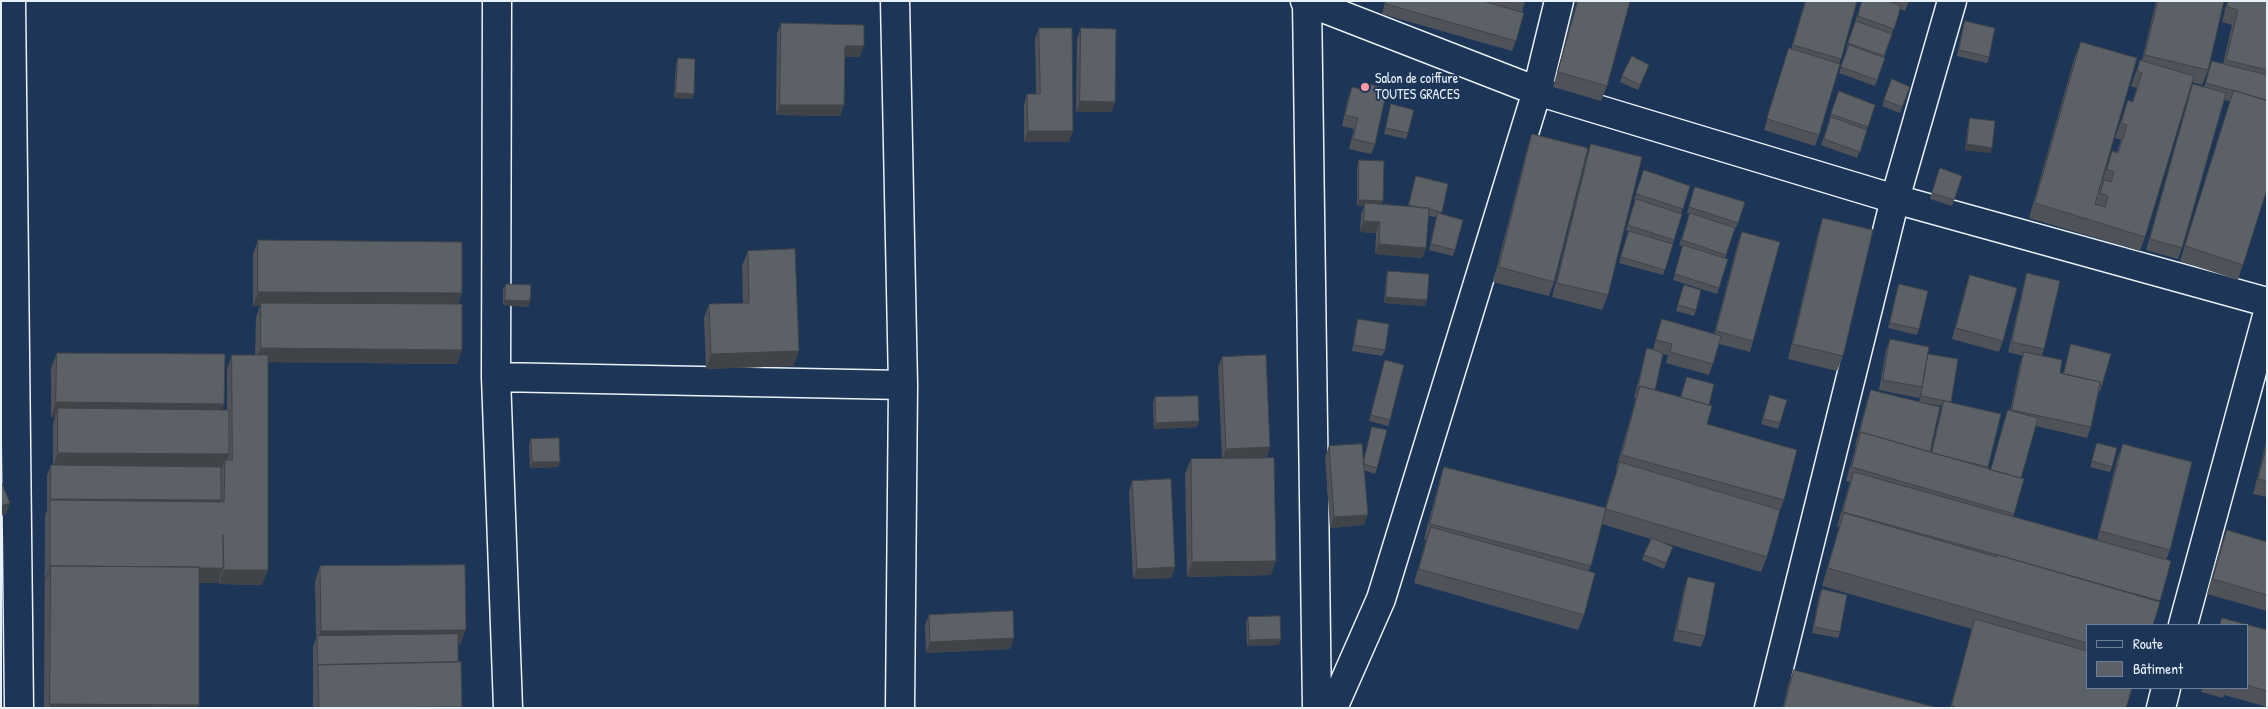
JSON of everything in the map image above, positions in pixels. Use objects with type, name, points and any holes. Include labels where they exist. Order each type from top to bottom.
[{"type":"street","points":[[19,708],[11,1],[22,1]]},
{"type":"street","points":[[497,1],[496,377],[508,708]]},
{"type":"street","points":[[895,1],[903,384],[900,708]]},
{"type":"street","points":[[1317,708],[1307,1],[1537,91],[1895,199],[2267,302]]},
{"type":"street","points":[[1333,708],[1381,599],[1537,91],[1560,1]]},
{"type":"street","points":[[1769,708],[1895,199],[1952,1]]},
{"type":"street","points":[[2183,624],[2267,316]]},
{"type":"street","points":[[496,377],[903,384]]},
{"type":"street","points":[[2161,708],[2166,689]]},
{"type":"building","points":[[1386,1],[1483,1],[1524,13],[1516,41],[1386,4]]},
{"type":"building","points":[[1578,1],[1630,1],[1607,86],[1558,72]]},
{"type":"building","points":[[1806,1],[1857,1],[1841,59],[1793,45]]},
{"type":"building","points":[[1862,1],[1888,1],[1901,6],[1894,29],[1858,16]]},
{"type":"building","points":[[2158,1],[2224,1],[2208,70],[2145,55]]},
{"type":"building","points":[[2229,1],[2267,1],[2267,70],[2226,60],[2238,10],[2227,7]]},
{"type":"building","points":[[1856,21],[1892,34],[1884,56],[1848,43]]},
{"type":"building","points":[[1965,21],[1995,28],[1989,57],[1959,50]]},
{"type":"building","points":[[781,23],[864,25],[864,46],[845,46],[844,105],[780,105]]},
{"type":"building","points":[[1039,28],[1072,28],[1073,131],[1028,131],[1027,94],[1040,94]]},
{"type":"building","points":[[1081,28],[1116,29],[1115,102],[1080,101]]},
{"type":"building","points":[[2081,42],[2137,58],[2095,204],[2105,207],[2108,196],[2100,193],[2104,180],[2111,182],[2114,172],[2107,169],[2112,151],[2118,153],[2127,125],[2121,123],[2128,100],[2133,102],[2142,73],[2137,71],[2140,60],[2194,76],[2145,237],[2035,203]]},
{"type":"building","points":[[1849,45],[1885,58],[1877,80],[1841,67]]},
{"type":"building","points":[[1789,48],[1840,64],[1819,135],[1767,119]]},
{"type":"building","points":[[1632,56],[1649,65],[1640,85],[1622,76]]},
{"type":"building","points":[[678,58],[695,59],[694,94],[676,93]]},
{"type":"building","points":[[2212,61],[2267,75],[2267,100],[2206,83]]},
{"type":"building","points":[[1892,79],[1910,87],[1902,107],[1884,100]]},
{"type":"building","points":[[1366,83],[1387,89],[1375,144],[1353,139],[1358,118],[1345,115],[1352,87],[1365,90]]},
{"type":"building","points":[[2193,84],[2226,93],[2182,248],[2150,239]]},
{"type":"building","points":[[2234,90],[2267,101],[2267,189],[2243,265],[2185,246]]},
{"type":"building","points":[[1839,91],[1875,105],[1868,127],[1831,114]]},
{"type":"building","points":[[1391,104],[1414,110],[1408,133],[1386,128]]},
{"type":"building","points":[[1831,117],[1867,130],[1860,152],[1824,139]]},
{"type":"building","points":[[1970,118],[1995,121],[1992,148],[1967,144]]},
{"type":"building","points":[[1532,134],[1588,148],[1554,282],[1499,267]]},
{"type":"building","points":[[1591,144],[1642,157],[1608,295],[1557,283]]},
{"type":"building","points":[[1359,160],[1384,161],[1383,201],[1359,200]]},
{"type":"building","points":[[1940,168],[1962,176],[1954,200],[1932,193]]},
{"type":"building","points":[[1644,170],[1690,186],[1683,209],[1636,194]]},
{"type":"building","points":[[1416,176],[1448,184],[1442,212],[1409,205]]},
{"type":"building","points":[[1695,187],[1745,202],[1738,223],[1689,207]]},
{"type":"building","points":[[1636,199],[1682,214],[1674,240],[1628,225]]},
{"type":"building","points":[[1365,203],[1429,208],[1426,248],[1379,244],[1380,222],[1364,221]]},
{"type":"building","points":[[1438,213],[1463,220],[1455,250],[1431,244]]},
{"type":"building","points":[[1690,213],[1735,228],[1726,255],[1682,240]]},
{"type":"building","points":[[1823,218],[1873,230],[1843,356],[1793,344]]},
{"type":"building","points":[[1629,231],[1673,244],[1665,270],[1621,257]]},
{"type":"building","points":[[1742,232],[1780,242],[1753,341],[1716,331]]},
{"type":"building","points":[[258,240],[462,242],[462,293],[258,292]]},
{"type":"building","points":[[1683,245],[1728,259],[1719,288],[1675,274]]},
{"type":"building","points":[[795,249],[799,351],[711,354],[709,304],[749,303],[748,251]]},
{"type":"building","points":[[1388,271],[1429,274],[1427,300],[1386,297]]},
{"type":"building","points":[[2027,273],[2060,281],[2044,349],[2012,342]]},
{"type":"building","points":[[1970,275],[2017,288],[2003,341],[1956,328]]},
{"type":"building","points":[[506,284],[531,285],[530,301],[505,300]]},
{"type":"building","points":[[1899,284],[1928,291],[1919,329],[1890,323]]},
{"type":"building","points":[[1684,285],[1701,290],[1696,310],[1678,305]]},
{"type":"building","points":[[261,303],[462,304],[462,350],[261,348]]},
{"type":"building","points":[[1358,319],[1389,324],[1385,350],[1354,345]]},
{"type":"building","points":[[1662,319],[1721,336],[1713,364],[1670,352],[1672,344],[1656,340]]},
{"type":"building","points":[[1890,339],[1929,347],[1922,387],[1883,380]]},
{"type":"building","points":[[2071,344],[2111,354],[2102,385],[2100,385],[2100,382],[2064,374]]},
{"type":"building","points":[[1647,348],[1663,353],[1655,390],[1640,386],[1637,393]]},
{"type":"building","points":[[2024,352],[2062,360],[2060,373],[2100,382],[2091,427],[2012,410]]},
{"type":"building","points":[[57,353],[225,354],[224,404],[56,402]]},
{"type":"building","points":[[1928,354],[1958,359],[1951,402],[1921,396]]},
{"type":"building","points":[[232,355],[268,355],[268,570],[224,570],[223,535],[223,568],[50,567],[50,500],[224,502],[225,460],[232,460]]},
{"type":"building","points":[[1266,355],[1270,447],[1226,449],[1222,357]]},
{"type":"building","points":[[1385,360],[1404,365],[1390,420],[1371,415]]},
{"type":"building","points":[[1687,377],[1714,384],[1709,405],[1681,397]]},
{"type":"building","points":[[1640,386],[1712,406],[1707,424],[1797,450],[1784,500],[1622,455]]},
{"type":"building","points":[[1871,390],[1940,407],[1930,452],[1861,432],[1859,435]]},
{"type":"building","points":[[1770,395],[1787,400],[1780,423],[1763,419]]},
{"type":"building","points":[[1198,396],[1199,421],[1156,423],[1155,397]]},
{"type":"building","points":[[1944,401],[2001,414],[1988,467],[1932,453]]},
{"type":"building","points":[[58,408],[229,410],[229,454],[58,453]]},
{"type":"building","points":[[2008,410],[2038,418],[2021,478],[1991,470]]},
{"type":"building","points":[[1372,427],[1387,430],[1377,468],[1364,464]]},
{"type":"building","points":[[1861,432],[2024,479],[2014,514],[1852,467]]},
{"type":"building","points":[[559,438],[560,462],[532,462],[531,439]]},
{"type":"building","points":[[2097,443],[2117,448],[2112,467],[2092,461]]},
{"type":"building","points":[[1362,444],[1368,515],[1334,517],[1329,446]]},
{"type":"building","points":[[2123,444],[2192,462],[2170,550],[2100,531]]},
{"type":"building","points":[[2267,446],[2267,481],[2258,479]]},
{"type":"building","points":[[1274,458],[1276,561],[1192,562],[1191,459]]},
{"type":"building","points":[[1620,462],[1780,510],[1767,557],[1606,509]]},
{"type":"building","points":[[51,465],[221,467],[221,500],[51,499]]},
{"type":"building","points":[[1444,467],[1606,508],[1591,566],[1430,524]]},
{"type":"building","points":[[1854,472],[2171,561],[2160,601],[1843,512]]},
{"type":"building","points":[[1171,479],[1175,567],[1137,569],[1132,481]]},
{"type":"building","points":[[1,481],[10,503],[1,506]]},
{"type":"building","points":[[1844,513],[2160,602],[2153,624],[2086,624],[2086,643],[1828,568]]},
{"type":"building","points":[[1431,527],[1595,573],[1584,615],[1419,569]]},
{"type":"building","points":[[2227,530],[2267,542],[2267,595],[2213,579]]},
{"type":"building","points":[[1652,538],[1673,547],[1666,563],[1644,555]]},
{"type":"building","points":[[465,565],[466,630],[321,631],[320,566]]},
{"type":"building","points":[[51,566],[199,567],[199,705],[50,704]]},
{"type":"building","points":[[1688,577],[1715,583],[1705,636],[1677,630]]},
{"type":"building","points":[[1822,589],[1847,595],[1840,632],[1814,627]]},
{"type":"building","points":[[1013,611],[1014,638],[930,642],[929,615]]},
{"type":"building","points":[[1280,616],[1281,639],[1249,640],[1248,617]]},
{"type":"building","points":[[2222,618],[2244,624],[2220,624]]},
{"type":"building","points":[[1975,619],[2086,651],[2086,689],[2132,689],[2126,708],[1958,708],[1952,706]]},
{"type":"building","points":[[2248,625],[2267,630],[2267,691],[2248,685]]},
{"type":"building","points":[[458,634],[458,662],[318,666],[317,636]]},
{"type":"building","points":[[461,662],[462,707],[319,708],[318,665]]},
{"type":"building","points":[[1794,670],[1938,708],[1784,708]]},
{"type":"place","name":"Salon de coiffure TOUTES GRACES","points":[[1365,87]]}]
